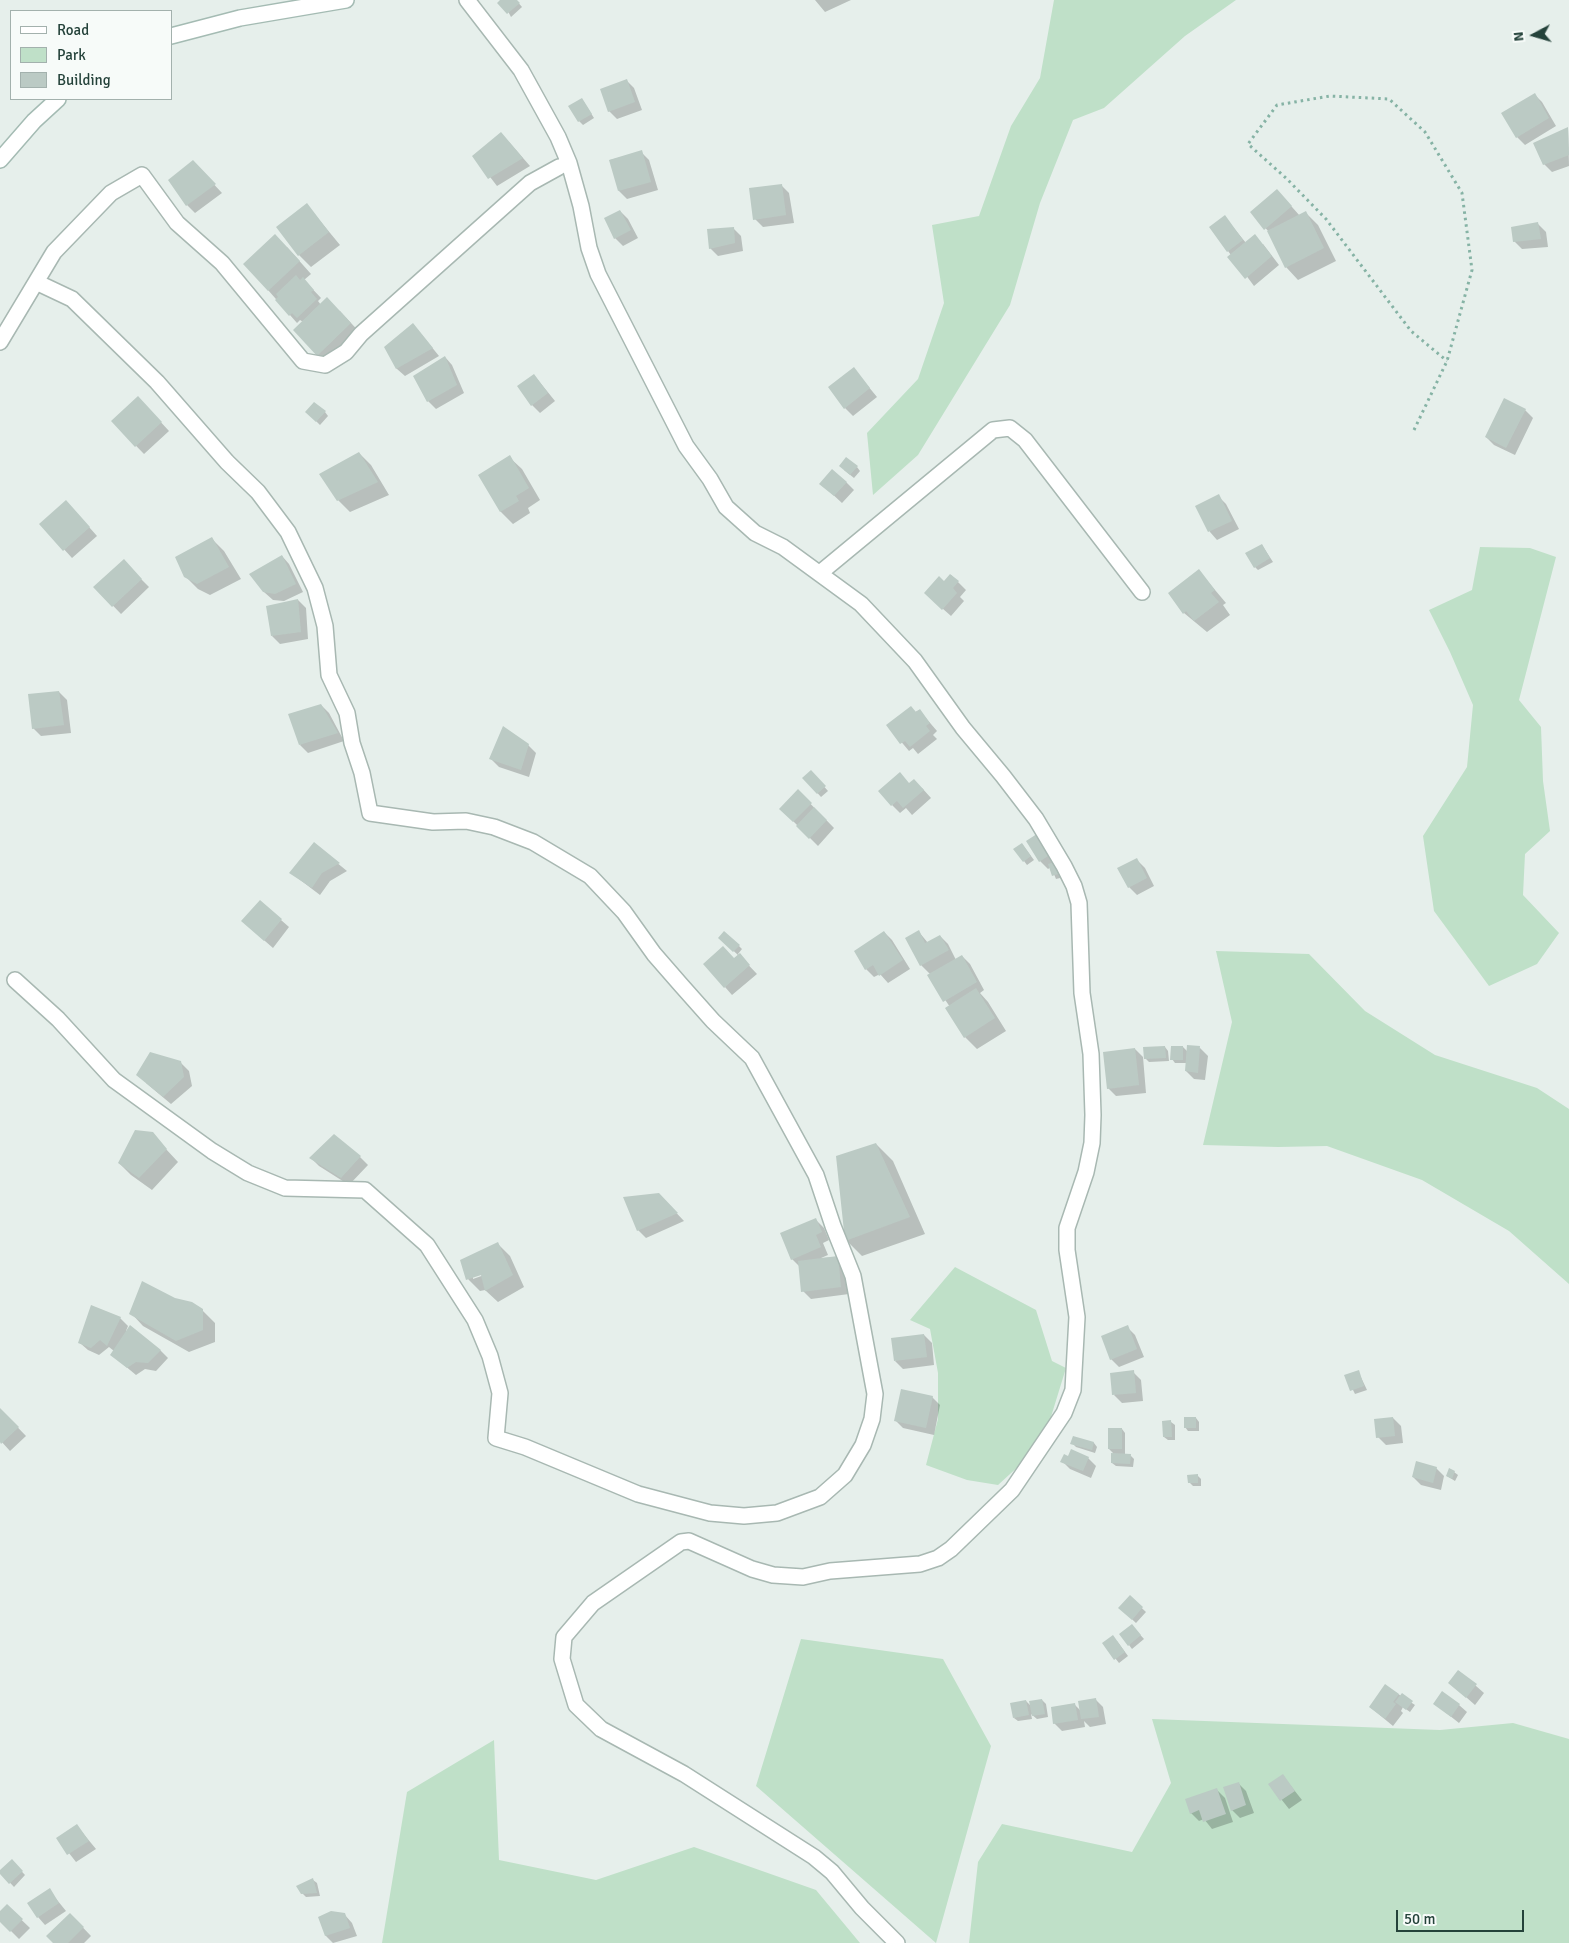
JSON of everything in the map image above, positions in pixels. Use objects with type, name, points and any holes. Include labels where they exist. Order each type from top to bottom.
[{"type":"street","points":[[172,36],[240,18],[346,0]]},
{"type":"street","points":[[467,0],[521,70],[558,137],[571,172],[589,248],[598,274],[686,446],[710,479],[726,507],[755,533],[783,547],[861,604],[915,661],[963,728],[1004,776],[1036,820],[1074,886],[1078,903],[1082,992],[1093,1081],[1094,1115],[1092,1143],[1086,1172],[1067,1228],[1067,1250],[1077,1317],[1073,1390],[1064,1413],[1012,1490],[951,1549],[938,1558],[920,1564],[830,1571],[803,1577],[774,1575],[752,1569],[689,1541],[681,1542],[592,1603],[564,1637],[562,1659],[576,1705],[602,1729],[684,1774],[814,1857],[832,1872],[862,1908],[897,1943]]},
{"type":"street","points":[[0,160],[34,121],[57,100]]},
{"type":"street","points":[[0,342],[54,252],[111,194],[142,175],[177,223],[222,263],[303,361],[325,365],[346,352],[361,334],[530,183],[559,166]]},
{"type":"street","points":[[15,980],[58,1018],[114,1080],[212,1151],[248,1173],[285,1188],[365,1190],[427,1245],[475,1320],[490,1356],[500,1393],[496,1438],[525,1447],[638,1494],[710,1513],[744,1516],[777,1513],[820,1497],[845,1475],[863,1445],[872,1419],[875,1394],[853,1276],[832,1226],[816,1176],[752,1058],[654,954],[624,912],[590,876],[533,842],[494,827],[466,821],[433,822],[370,813],[362,773],[352,742],[347,713],[329,675],[325,626],[315,588],[288,532],[258,492],[228,462],[156,382],[72,299],[36,282]]},
{"type":"street","points":[[820,573],[993,430],[1010,428],[1025,440],[1142,592]]},
{"type":"path","points":[[1414,430],[1446,361],[1472,270],[1462,193],[1425,132],[1389,99],[1330,96],[1277,105],[1248,144],[1287,179],[1326,219],[1411,331],[1446,361]]},
{"type":"green space","points":[[1054,0],[1236,0],[1185,36],[1104,108],[1073,120],[1040,203],[1010,305],[918,455],[873,495],[867,433],[918,379],[944,303],[932,225],[979,216],[1011,126],[1040,78]]},
{"type":"green space","points":[[1480,547],[1530,548],[1556,557],[1519,700],[1541,727],[1543,781],[1550,831],[1525,854],[1523,895],[1559,933],[1537,964],[1489,986],[1434,911],[1423,836],[1467,767],[1473,705],[1429,610],[1472,590]]},
{"type":"green space","points":[[1216,951],[1309,954],[1365,1011],[1435,1055],[1537,1088],[1569,1109],[1569,1284],[1509,1231],[1422,1180],[1327,1146],[1203,1145],[1232,1022]]},
{"type":"green space","points":[[955,1267],[1036,1310],[1052,1361],[1066,1368],[1050,1420],[1021,1464],[998,1485],[967,1480],[926,1465],[938,1419],[938,1373],[930,1329],[910,1320]]},
{"type":"green space","points":[[801,1639],[943,1659],[991,1746],[936,1943],[756,1786]]},
{"type":"green space","points":[[1152,1719],[1440,1730],[1513,1723],[1569,1739],[1569,1943],[969,1943],[978,1862],[1002,1824],[1132,1852],[1171,1783]]},
{"type":"green space","points":[[494,1740],[499,1860],[596,1880],[694,1847],[816,1890],[860,1943],[382,1943],[407,1792]]},
{"type":"building","points":[[500,0],[517,0],[520,3],[507,14],[497,3]]},
{"type":"building","points":[[627,79],[635,102],[608,112],[600,89]]},
{"type":"building","points":[[1535,93],[1549,118],[1516,138],[1501,113]]},
{"type":"building","points":[[582,98],[592,114],[578,122],[568,106]]},
{"type":"building","points":[[1568,127],[1569,155],[1543,165],[1533,143]]},
{"type":"building","points":[[501,132],[523,158],[488,179],[472,156]]},
{"type":"building","points":[[642,150],[651,182],[618,191],[609,160]]},
{"type":"building","points":[[193,160],[216,184],[186,206],[168,180]]},
{"type":"building","points":[[782,184],[786,215],[753,220],[749,188]]},
{"type":"building","points":[[1277,189],[1292,206],[1264,230],[1250,212]]},
{"type":"building","points":[[307,203],[329,232],[298,256],[276,227]]},
{"type":"building","points":[[620,210],[631,230],[614,239],[604,218]]},
{"type":"building","points":[[1306,211],[1324,248],[1285,268],[1267,231]]},
{"type":"building","points":[[1225,215],[1243,240],[1227,252],[1209,227]]},
{"type":"building","points":[[1538,222],[1541,239],[1513,242],[1511,227]]},
{"type":"building","points":[[734,227],[735,243],[709,249],[707,229]]},
{"type":"building","points":[[275,234],[300,261],[268,291],[243,264]]},
{"type":"building","points":[[1255,234],[1272,256],[1245,279],[1227,257]]},
{"type":"building","points":[[296,275],[300,280],[303,277],[314,290],[311,292],[317,299],[297,318],[292,313],[289,316],[275,300],[278,297],[276,294]]},
{"type":"building","points":[[327,297],[351,323],[317,356],[293,330]]},
{"type":"building","points":[[413,323],[433,348],[396,369],[384,347]]},
{"type":"building","points":[[445,356],[457,385],[427,402],[413,376]]},
{"type":"building","points":[[854,367],[870,388],[844,409],[828,387]]},
{"type":"building","points":[[534,374],[548,393],[531,406],[517,386]]},
{"type":"building","points":[[138,396],[162,422],[135,447],[111,421]]},
{"type":"building","points":[[1504,398],[1526,409],[1506,448],[1485,437]]},
{"type":"building","points":[[314,402],[326,411],[316,422],[305,412]]},
{"type":"building","points":[[359,452],[378,482],[337,501],[319,474]]},
{"type":"building","points":[[510,455],[529,488],[516,496],[519,501],[500,512],[478,475]]},
{"type":"building","points":[[846,457],[858,466],[850,475],[839,466]]},
{"type":"building","points":[[832,469],[847,482],[834,496],[819,484]]},
{"type":"building","points":[[1219,494],[1232,521],[1208,532],[1195,506]]},
{"type":"building","points":[[66,500],[90,527],[63,551],[39,524]]},
{"type":"building","points":[[212,537],[229,567],[197,584],[184,577],[175,557]]},
{"type":"building","points":[[1262,544],[1270,558],[1254,568],[1245,553]]},
{"type":"building","points":[[282,555],[296,584],[275,594],[263,592],[249,574]]},
{"type":"building","points":[[124,559],[142,579],[112,607],[93,587]]},
{"type":"building","points":[[1199,569],[1215,590],[1211,593],[1219,602],[1194,621],[1186,611],[1183,614],[1168,593]]},
{"type":"building","points":[[950,574],[959,581],[953,588],[957,593],[942,610],[924,593],[939,576],[944,581]]},
{"type":"building","points":[[298,599],[301,632],[271,636],[266,606]]},
{"type":"building","points":[[59,691],[64,725],[32,729],[28,694]]},
{"type":"building","points":[[321,704],[338,733],[299,745],[288,714]]},
{"type":"building","points":[[911,706],[916,712],[920,709],[930,723],[926,726],[930,731],[910,747],[905,741],[900,744],[886,725]]},
{"type":"building","points":[[503,726],[529,744],[521,770],[489,759]]},
{"type":"building","points":[[811,770],[826,786],[817,794],[802,778]]},
{"type":"building","points":[[900,772],[909,783],[914,779],[924,790],[903,808],[897,801],[891,806],[878,791]]},
{"type":"building","points":[[798,789],[812,803],[793,822],[779,809]]},
{"type":"building","points":[[814,807],[827,820],[809,839],[796,826]]},
{"type":"building","points":[[1040,832],[1054,852],[1039,862],[1026,841]]},
{"type":"building","points":[[314,842],[340,863],[322,873],[312,888],[289,873]]},
{"type":"building","points":[[1022,843],[1031,856],[1023,862],[1013,849]]},
{"type":"building","points":[[1137,858],[1147,878],[1128,888],[1117,868]]},
{"type":"building","points":[[1058,861],[1061,873],[1052,876],[1048,864]]},
{"type":"building","points":[[260,900],[282,919],[264,941],[241,921]]},
{"type":"building","points":[[919,930],[925,943],[940,935],[949,950],[920,966],[905,938]]},
{"type":"building","points":[[724,931],[740,945],[733,952],[718,938]]},
{"type":"building","points":[[884,931],[903,960],[879,976],[873,965],[865,970],[854,951]]},
{"type":"building","points":[[723,946],[734,958],[740,953],[750,965],[724,988],[703,964]]},
{"type":"building","points":[[962,955],[977,982],[943,1002],[927,975]]},
{"type":"building","points":[[976,988],[995,1018],[964,1038],[945,1008]]},
{"type":"building","points":[[1187,1045],[1200,1046],[1198,1073],[1185,1071]]},
{"type":"building","points":[[1165,1046],[1166,1058],[1144,1059],[1143,1047]]},
{"type":"building","points":[[1171,1046],[1183,1046],[1183,1060],[1170,1060]]},
{"type":"building","points":[[1135,1048],[1139,1085],[1107,1089],[1103,1052]]},
{"type":"building","points":[[150,1052],[181,1061],[184,1077],[163,1097],[136,1075]]},
{"type":"building","points":[[135,1130],[153,1132],[167,1149],[139,1178],[118,1163]]},
{"type":"building","points":[[334,1134],[361,1156],[341,1178],[309,1158]]},
{"type":"building","points":[[876,1143],[910,1217],[845,1241],[836,1156]]},
{"type":"building","points":[[659,1193],[678,1213],[637,1231],[623,1197]]},
{"type":"building","points":[[816,1218],[822,1232],[816,1235],[821,1247],[791,1260],[780,1233]]},
{"type":"building","points":[[498,1242],[513,1275],[485,1291],[481,1275],[466,1280],[460,1260]]},
{"type":"building","points":[[838,1256],[841,1287],[801,1292],[798,1261]]},
{"type":"building","points":[[142,1281],[175,1298],[192,1302],[203,1309],[203,1330],[176,1341],[129,1314]]},
{"type":"building","points":[[91,1305],[121,1317],[107,1346],[100,1340],[91,1348],[78,1343]]},
{"type":"building","points":[[130,1325],[161,1350],[148,1363],[136,1362],[127,1368],[110,1355]]},
{"type":"building","points":[[1128,1325],[1137,1349],[1110,1360],[1101,1336]]},
{"type":"building","points":[[924,1334],[927,1357],[894,1361],[891,1338]]},
{"type":"building","points":[[1134,1370],[1136,1393],[1112,1395],[1110,1373]]},
{"type":"building","points":[[1359,1370],[1364,1386],[1350,1391],[1344,1375]]},
{"type":"building","points":[[901,1389],[933,1396],[926,1428],[894,1421]]},
{"type":"building","points":[[0,1408],[19,1427],[1,1444],[0,1442]]},
{"type":"building","points":[[1184,1417],[1196,1417],[1196,1428],[1184,1428]]},
{"type":"building","points":[[1393,1417],[1395,1436],[1376,1438],[1374,1419]]},
{"type":"building","points":[[1171,1420],[1172,1437],[1163,1437],[1162,1421]]},
{"type":"building","points":[[1108,1428],[1122,1428],[1122,1449],[1108,1449]]},
{"type":"building","points":[[1073,1436],[1094,1442],[1092,1450],[1070,1444]]},
{"type":"building","points":[[1071,1449],[1089,1457],[1083,1471],[1060,1462],[1064,1454],[1068,1456]]},
{"type":"building","points":[[1111,1453],[1131,1454],[1130,1464],[1111,1463]]},
{"type":"building","points":[[1416,1461],[1437,1467],[1433,1483],[1412,1477]]},
{"type":"building","points":[[1449,1468],[1455,1471],[1452,1479],[1446,1476]]},
{"type":"building","points":[[1198,1474],[1198,1483],[1188,1483],[1187,1475]]},
{"type":"building","points":[[1130,1595],[1143,1607],[1132,1620],[1118,1608]]},
{"type":"building","points":[[1132,1624],[1141,1635],[1128,1646],[1119,1634]]},
{"type":"building","points":[[1113,1635],[1125,1652],[1114,1660],[1102,1643]]},
{"type":"building","points":[[1458,1670],[1477,1684],[1466,1698],[1448,1683]]},
{"type":"building","points":[[1385,1684],[1399,1694],[1393,1702],[1396,1704],[1385,1719],[1369,1707]]},
{"type":"building","points":[[1442,1691],[1460,1704],[1451,1717],[1433,1704]]},
{"type":"building","points":[[1402,1693],[1413,1701],[1406,1710],[1395,1702]]},
{"type":"building","points":[[1096,1698],[1099,1717],[1081,1719],[1078,1701]]},
{"type":"building","points":[[1042,1699],[1045,1714],[1032,1716],[1029,1701]]},
{"type":"building","points":[[1026,1700],[1029,1715],[1013,1718],[1010,1703]]},
{"type":"building","points":[[1075,1703],[1078,1720],[1053,1724],[1051,1707]]},
{"type":"building","points":[[1283,1774],[1295,1791],[1280,1801],[1268,1784]]},
{"type":"building","points":[[1239,1782],[1246,1805],[1231,1811],[1223,1787]]},
{"type":"building","points":[[1217,1788],[1226,1814],[1203,1822],[1199,1810],[1190,1814],[1185,1799]]},
{"type":"building","points":[[77,1824],[89,1841],[67,1855],[56,1838]]},
{"type":"building","points":[[12,1859],[23,1871],[9,1884],[0,1874],[0,1870]]},
{"type":"building","points":[[313,1878],[317,1893],[301,1894],[296,1886]]},
{"type":"building","points":[[50,1888],[59,1903],[37,1918],[27,1903]]},
{"type":"building","points":[[7,1904],[23,1919],[10,1932],[0,1922],[0,1911]]},
{"type":"building","points":[[331,1911],[345,1913],[350,1928],[325,1936],[318,1917]]},
{"type":"building","points":[[70,1913],[84,1927],[68,1943],[53,1943],[46,1936]]}]
